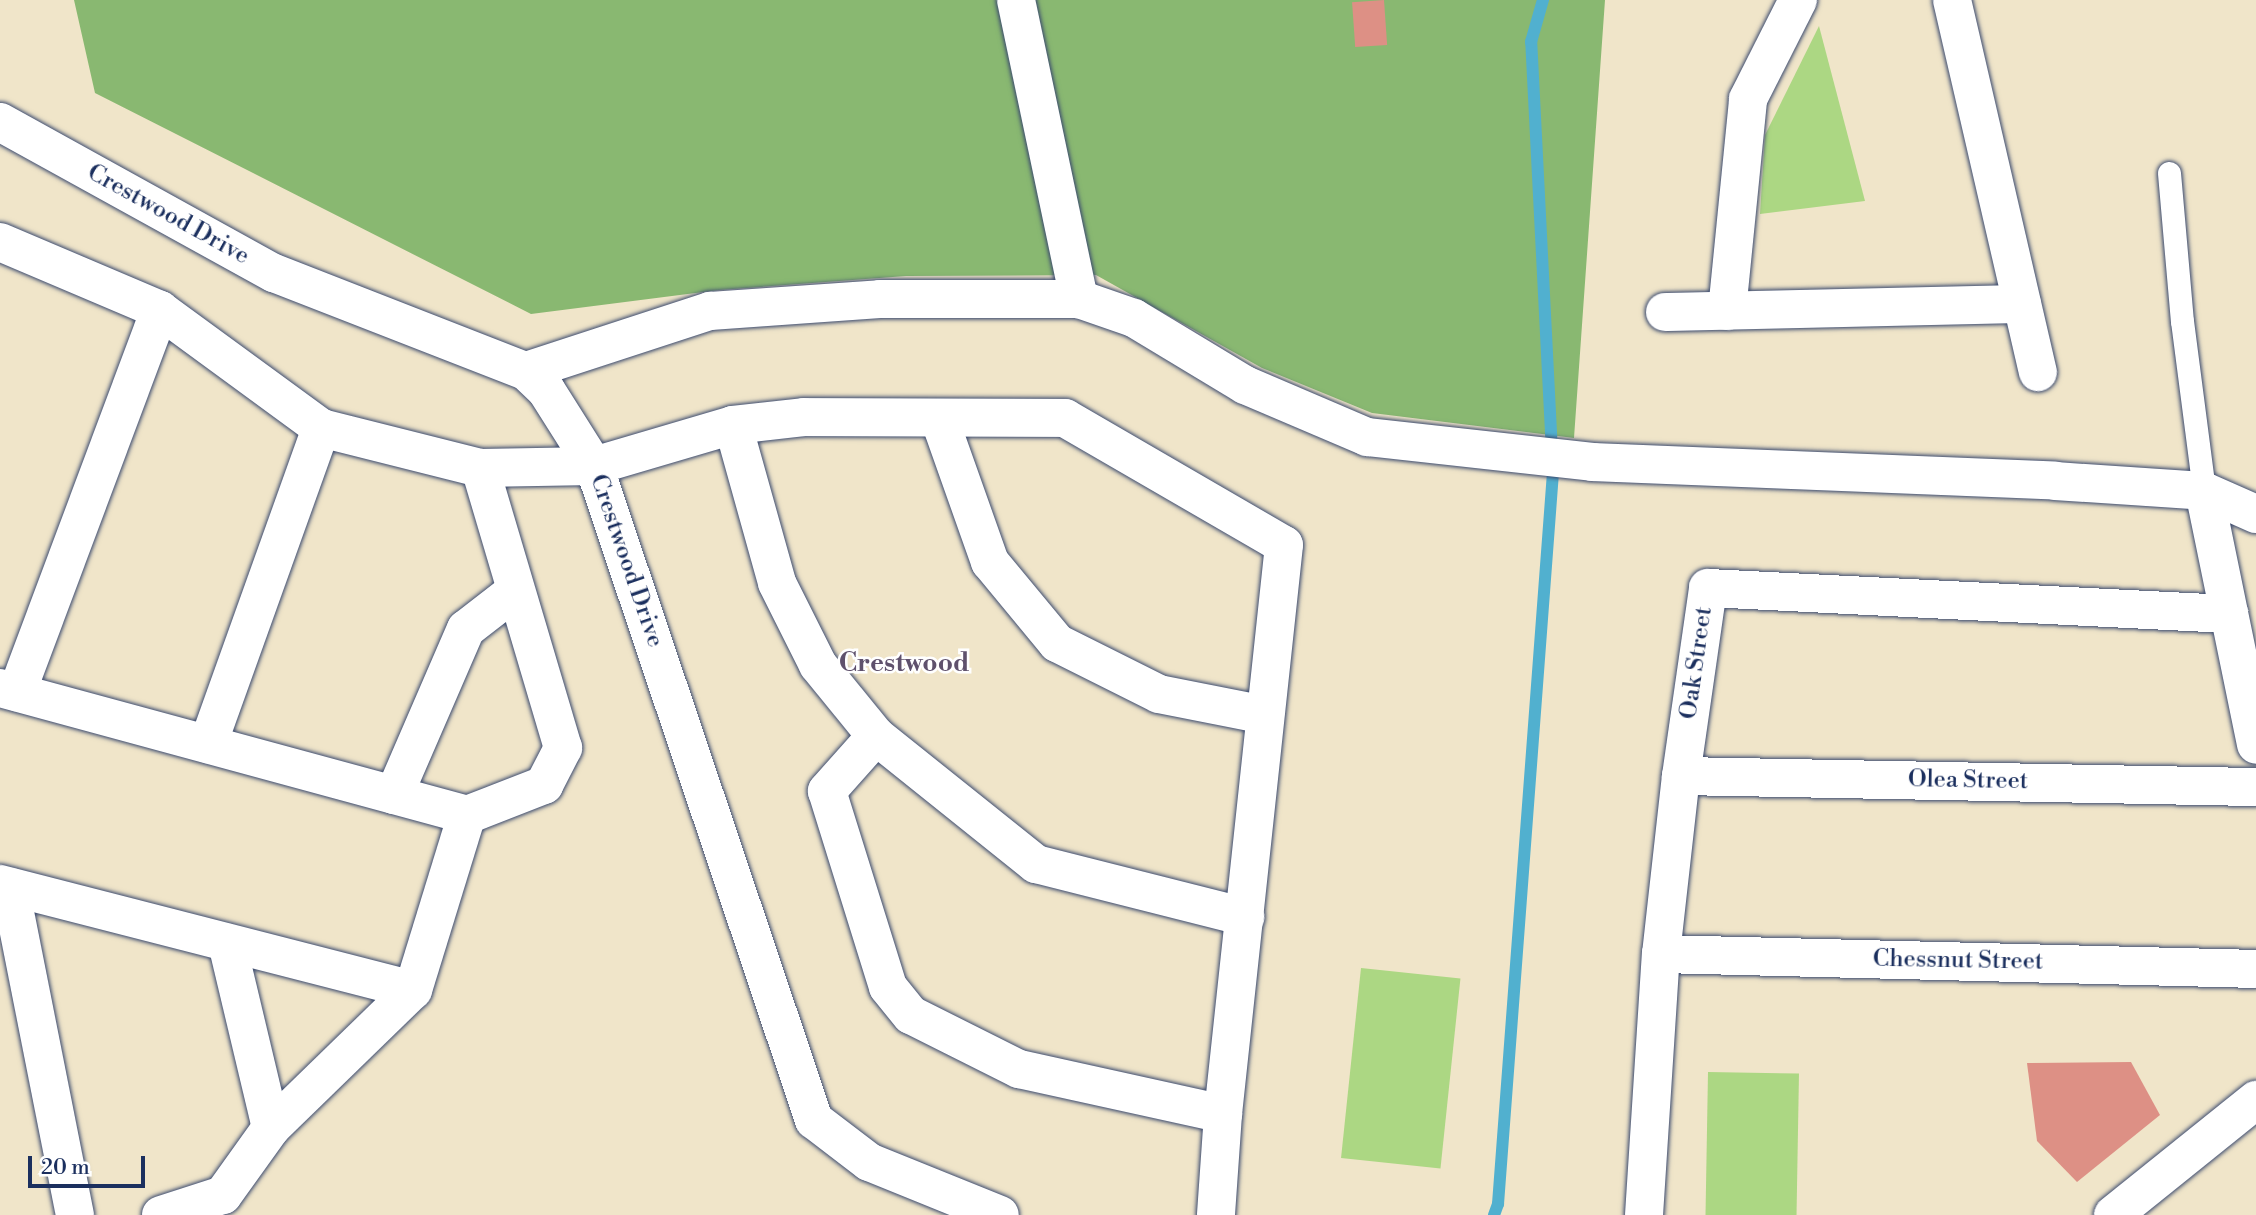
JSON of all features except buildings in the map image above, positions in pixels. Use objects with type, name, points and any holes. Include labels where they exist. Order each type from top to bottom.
[{"type":"street","points":[[1016,0],[1079,299]]},
{"type":"street","points":[[1727,311],[1748,99],[1798,0]]},
{"type":"street","points":[[1952,0],[2038,372]]},
{"type":"street","name":"Crestwood Drive","points":[[0,122],[274,273],[526,371],[546,390],[594,466],[814,1120],[869,1163],[1000,1215]]},
{"type":"street","points":[[0,242],[160,310],[321,428],[480,468],[594,466],[733,425],[804,417],[1065,418],[1284,545],[1223,1114],[1216,1215]]},
{"type":"street","points":[[526,371],[710,311],[880,299],[1079,299],[1133,318],[1245,385],[1367,437],[1592,462],[2055,481],[2204,491],[2256,514]]},
{"type":"street","points":[[1665,312],[2022,304]]},
{"type":"street","points":[[160,310],[8,690],[467,814],[544,785],[564,748],[480,468]]},
{"type":"street","points":[[939,418],[990,562],[1057,643],[1159,694],[1265,715]]},
{"type":"street","points":[[733,425],[777,583],[818,665],[876,736],[1036,864],[1245,916]]},
{"type":"street","points":[[208,744],[321,428]]},
{"type":"street","points":[[2204,491],[2256,745]]},
{"type":"street","name":"Oak Street","points":[[1644,1215],[1661,954],[1681,776],[1709,587],[2229,614]]},
{"type":"street","points":[[394,795],[466,629],[515,591]]},
{"type":"street","points":[[876,736],[827,791],[888,987],[911,1015],[1019,1069],[1223,1114]]},
{"type":"street","name":"Olea Street","points":[[1681,776],[2256,787]]},
{"type":"street","points":[[161,1215],[223,1195],[271,1128],[413,990],[467,814]]},
{"type":"street","points":[[75,1215],[5,886],[413,990]]},
{"type":"street","points":[[227,943],[271,1128]]},
{"type":"street","name":"Chessnut Street","points":[[1661,954],[2256,969]]},
{"type":"street","points":[[2112,1215],[2256,1100]]},
{"type":"lane","points":[[2169,173],[2182,321],[2204,491]]},
{"type":"green space","points":[[74,0],[1605,0],[1574,438],[1372,413],[1262,368],[1096,275],[906,276],[719,290],[531,314],[95,93]]},
{"type":"green space","points":[[1819,26],[1865,201],[1760,214],[1765,135]]},
{"type":"green space","points":[[1361,968],[1460,978],[1440,1168],[1341,1158]]},
{"type":"green space","points":[[1708,1072],[1799,1074],[1797,1215],[1706,1215]]},
{"type":"waterway","points":[[1494,1215],[1498,1204],[1553,472],[1531,42],[1543,0]]},
{"type":"district","name":"Crestwood","points":[[904,664]]}]
